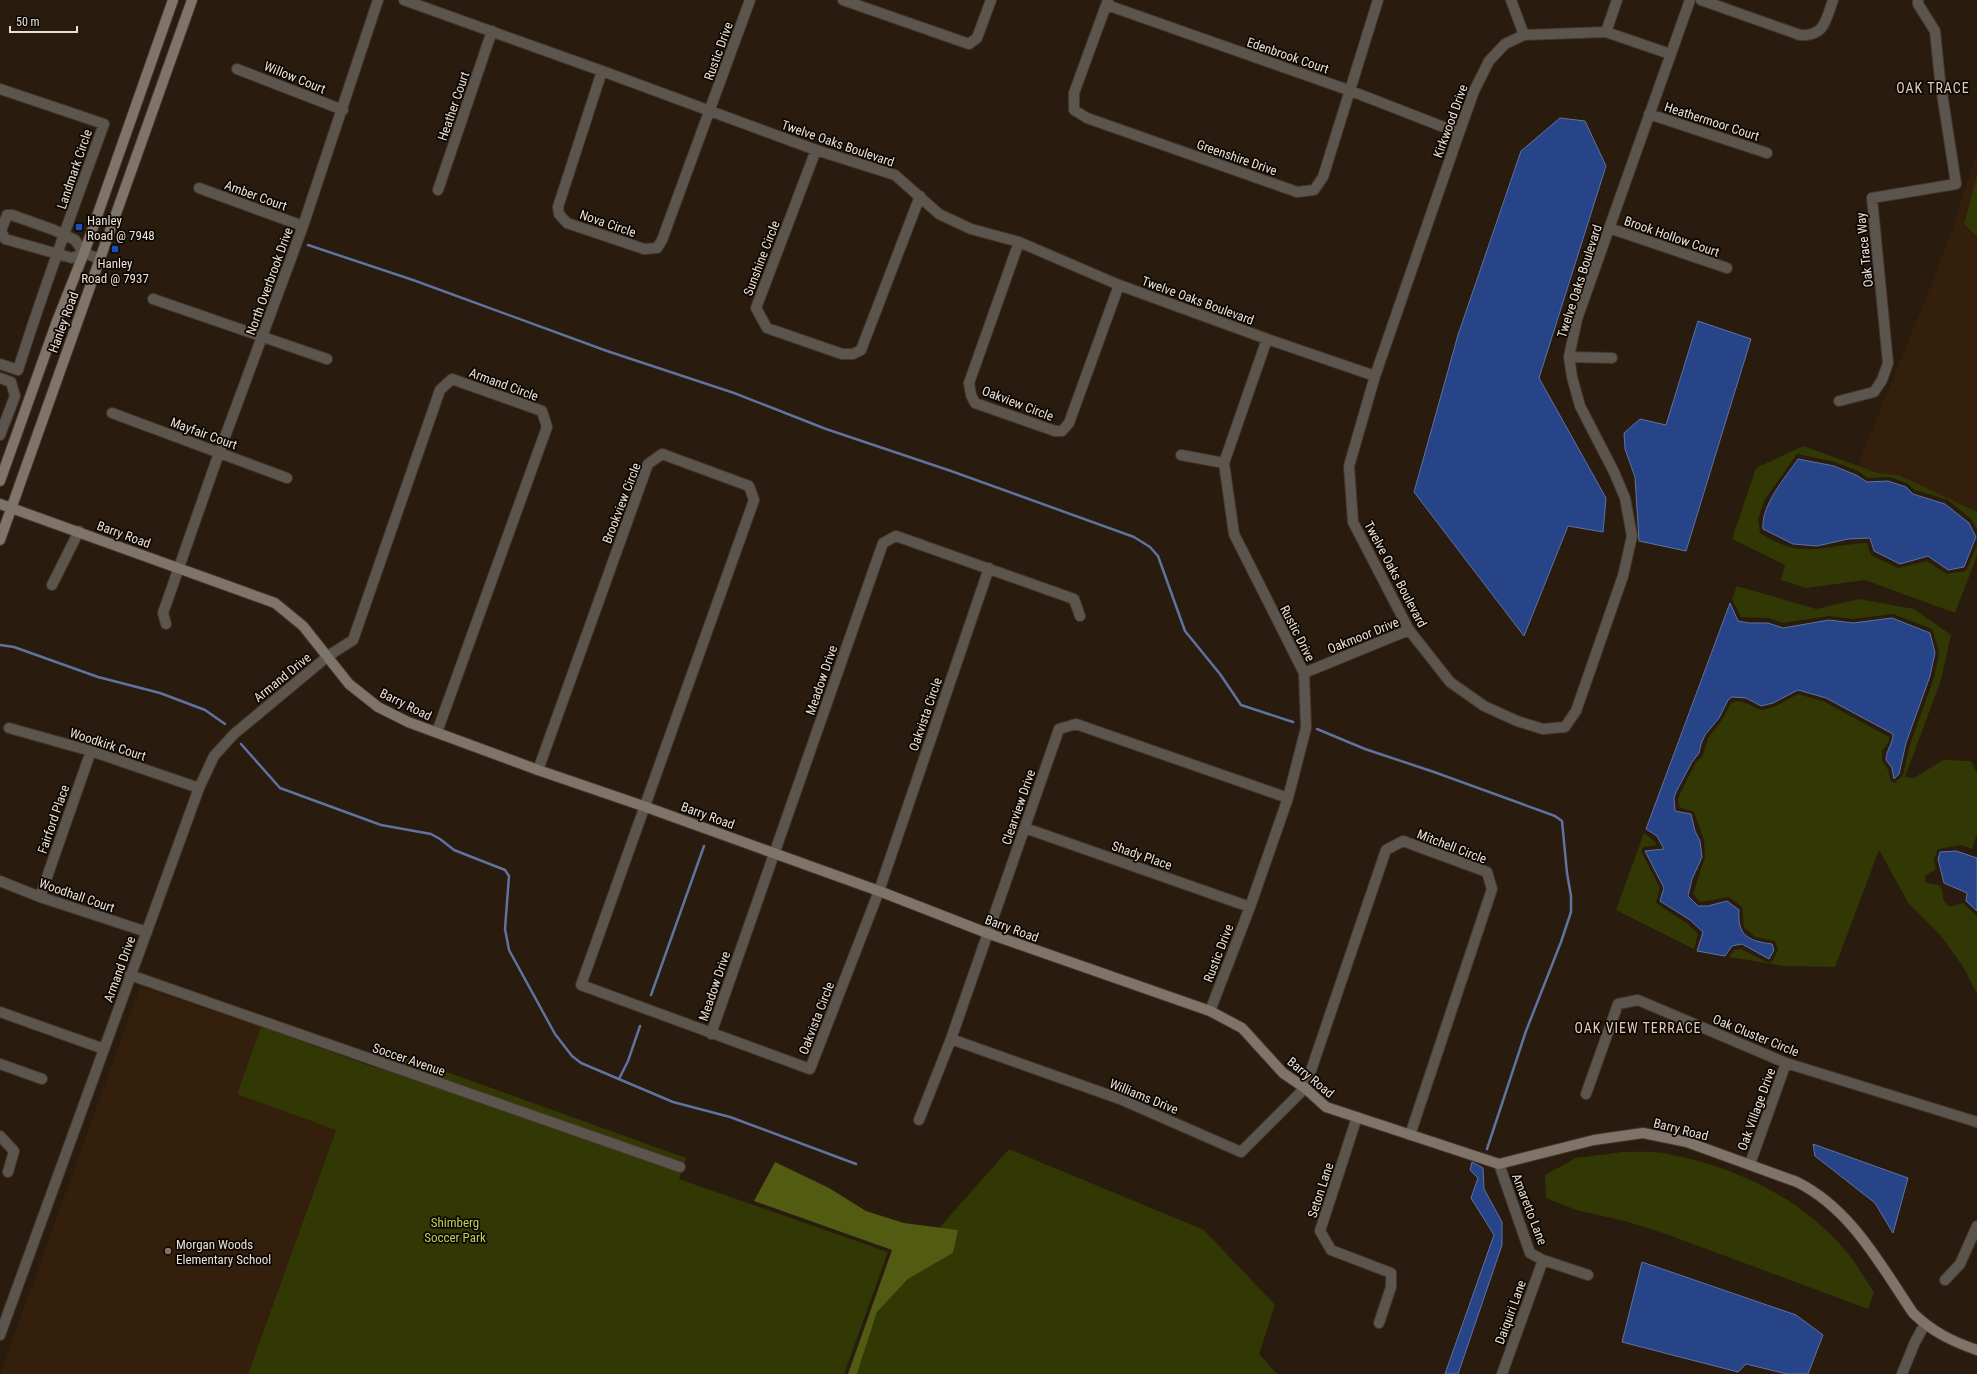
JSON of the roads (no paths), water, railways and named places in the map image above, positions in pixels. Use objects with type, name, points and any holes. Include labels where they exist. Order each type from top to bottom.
[{"type":"street","name":"Hanley Road","points":[[0,481],[54,328],[84,253],[173,0]]},
{"type":"street","name":"Hanley Road","points":[[0,540],[192,0]]},
{"type":"street","name":"North Overbrook Drive","points":[[166,624],[163,614],[219,453],[303,226],[343,110],[378,0]]},
{"type":"street","name":"Twelve Oaks Boulevard","points":[[404,0],[816,150],[895,175],[939,214],[971,229],[1019,242],[1119,284],[1267,339],[1375,376],[1349,466],[1353,522],[1409,630],[1450,682],[1484,706],[1517,721],[1543,729],[1565,727],[1576,712],[1623,576],[1632,536],[1625,498],[1614,472],[1580,406],[1572,377],[1569,356],[1577,319],[1690,0]]},
{"type":"street","name":"Rustic Drive","points":[[709,111],[750,0]]},
{"type":"street","points":[[843,0],[969,44],[977,38],[991,0]]},
{"type":"street","name":"Greenshire Drive","points":[[1107,2],[1074,94],[1074,110],[1094,121],[1297,192],[1314,190],[1323,177],[1351,91],[1378,0]]},
{"type":"street","points":[[1511,0],[1524,35]]},
{"type":"street","points":[[1606,32],[1617,0]]},
{"type":"street","points":[[1701,0],[1800,35],[1810,36],[1818,32],[1825,24],[1832,0]]},
{"type":"street","name":"Oak Trace Way","points":[[1839,400],[1874,392],[1882,380],[1888,363],[1872,198],[1956,184],[1940,80],[1935,31],[1918,4],[1918,0]]},
{"type":"street","name":"Edenbrook Court","points":[[1107,2],[1351,91],[1459,133]]},
{"type":"street","name":"Heather Court","points":[[438,190],[492,31]]},
{"type":"street","name":"Kirkwood Drive","points":[[1375,376],[1474,90],[1489,61],[1505,44],[1524,35],[1606,32],[1670,54]]},
{"type":"street","name":"Willow Court","points":[[237,69],[343,110]]},
{"type":"street","name":"Nova Circle","points":[[602,71],[558,207],[559,214],[567,223],[644,249],[657,248],[662,240],[709,111]]},
{"type":"street","name":"Landmark Circle","points":[[0,89],[104,124],[65,235],[45,285],[18,370],[0,364]]},
{"type":"street","name":"Heathermoor Court","points":[[1649,114],[1767,153]]},
{"type":"street","name":"Sunshine Circle","points":[[816,150],[756,308],[767,328],[842,354],[853,354],[860,350],[920,196]]},
{"type":"street","name":"Amber Court","points":[[199,188],[303,226]]},
{"type":"street","points":[[84,253],[72,258],[57,255],[5,239],[1,231],[5,218],[7,215],[12,215],[65,235],[75,240],[84,253],[100,259]]},
{"type":"street","name":"Brook Hollow Court","points":[[1609,228],[1727,268]]},
{"type":"street","name":"Oakview Circle","points":[[1019,242],[969,383],[971,395],[975,403],[1055,431],[1062,431],[1069,423],[1119,284]]},
{"type":"street","points":[[153,299],[327,359]]},
{"type":"street","name":"Rustic Drive","points":[[1210,1011],[1250,907],[1288,798],[1306,728],[1304,673],[1234,534],[1224,463],[1267,339]]},
{"type":"street","points":[[1569,356],[1612,358]]},
{"type":"street","points":[[0,378],[10,382],[15,396],[0,435]]},
{"type":"street","name":"Armand Circle","points":[[328,656],[353,640],[440,390],[452,379],[542,411],[547,427],[437,732]]},
{"type":"street","name":"Mayfair Court","points":[[112,413],[287,478]]},
{"type":"street","name":"Brookview Circle","points":[[538,770],[648,464],[662,454],[749,486],[754,500],[646,807]]},
{"type":"street","points":[[1181,455],[1224,463]]},
{"type":"street","name":"Barry Road","points":[[0,504],[275,603],[304,626],[349,684],[378,707],[408,722],[538,770],[646,807],[879,891],[987,933],[1210,1011],[1242,1028],[1283,1073],[1305,1088],[1326,1107],[1498,1164],[1594,1140],[1643,1133],[1687,1142],[1750,1164],[1802,1185],[1812,1190],[1831,1204],[1851,1223],[1913,1313],[1925,1324],[1952,1342],[1977,1350]]},
{"type":"street","points":[[52,584],[79,532]]},
{"type":"street","name":"Meadow Drive","points":[[711,1034],[883,543],[896,536],[1074,599],[1080,616]]},
{"type":"street","name":"Oakvista Circle","points":[[646,807],[581,985],[711,1034],[810,1069],[879,891],[989,568]]},
{"type":"street","name":"Oakmoor Drive","points":[[1304,673],[1409,630]]},
{"type":"street","name":"Armand Drive","points":[[0,1335],[199,788],[214,756],[234,734],[328,656]]},
{"type":"street","name":"Clearview Drive","points":[[919,1120],[951,1039],[1059,729],[1076,724],[1288,798]]},
{"type":"street","name":"Woodkirk Court","points":[[9,728],[91,751],[199,788]]},
{"type":"street","name":"Fairford Place","points":[[40,897],[91,751]]},
{"type":"street","name":"Shady Place","points":[[1025,828],[1250,907]]},
{"type":"street","name":"Mitchell Circle","points":[[1305,1088],[1386,850],[1403,841],[1487,872],[1492,889],[1410,1135]]},
{"type":"street","name":"Woodhall Court","points":[[0,881],[40,897],[147,932]]},
{"type":"street","name":"Soccer Avenue","points":[[130,975],[680,1167]]},
{"type":"street","name":"Oak Cluster Circle","points":[[1586,1094],[1618,1004],[1638,1000],[1786,1063],[1977,1122]]},
{"type":"street","points":[[0,1012],[104,1049]]},
{"type":"street","name":"Williams Drive","points":[[951,1039],[1120,1099],[1241,1152],[1305,1088]]},
{"type":"street","name":"Oak Village Drive","points":[[1750,1164],[1786,1063]]},
{"type":"street","points":[[0,1064],[42,1079]]},
{"type":"street","name":"Seton Lane","points":[[1357,1117],[1320,1232],[1331,1250],[1391,1273],[1391,1287],[1379,1323]]},
{"type":"street","points":[[0,1136],[14,1151],[8,1172]]},
{"type":"street","name":"Amaretto Lane","points":[[1498,1164],[1530,1253],[1543,1260],[1588,1275]]},
{"type":"street","points":[[1945,1280],[1960,1264],[1977,1229]]},
{"type":"street","name":"Daiquiri Lane","points":[[1502,1374],[1543,1260]]},
{"type":"street","points":[[1902,1374],[1915,1342],[1925,1324]]},
{"type":"water","points":[[1560,118],[1585,121],[1606,166],[1539,378],[1606,498],[1603,532],[1568,526],[1524,636],[1414,492],[1458,335],[1521,151]]},
{"type":"water","points":[[1698,321],[1751,339],[1686,551],[1639,541],[1635,477],[1625,449],[1624,433],[1640,419],[1666,425]]},
{"type":"water","points":[[1798,459],[1834,466],[1856,475],[1867,482],[1888,481],[1906,487],[1913,494],[1945,504],[1969,523],[1976,537],[1964,567],[1948,570],[1928,556],[1900,564],[1874,551],[1870,538],[1848,539],[1817,546],[1793,544],[1763,529],[1763,520],[1770,501]]},
{"type":"water","points":[[1730,603],[1738,621],[1749,623],[1768,623],[1783,628],[1829,620],[1853,623],[1892,618],[1930,633],[1935,653],[1930,676],[1906,743],[1899,774],[1894,779],[1892,768],[1886,760],[1893,734],[1826,698],[1798,690],[1773,703],[1761,706],[1746,698],[1732,697],[1728,700],[1719,718],[1705,735],[1699,753],[1692,762],[1674,798],[1675,811],[1691,814],[1695,831],[1700,841],[1702,857],[1692,879],[1688,896],[1698,906],[1708,906],[1727,901],[1739,910],[1740,926],[1746,936],[1757,941],[1772,944],[1774,950],[1769,959],[1742,944],[1732,946],[1725,956],[1697,951],[1703,932],[1690,920],[1660,901],[1664,888],[1645,851],[1664,849],[1657,836],[1646,829]]},
{"type":"water","points":[[1956,851],[1977,858],[1977,911],[1966,901],[1967,893],[1944,883],[1938,859],[1940,852]]},
{"type":"water","points":[[1813,1144],[1908,1178],[1893,1233],[1875,1203],[1815,1156]]},
{"type":"water","points":[[1472,1162],[1483,1168],[1484,1189],[1502,1222],[1502,1245],[1458,1374],[1445,1374],[1494,1235],[1471,1198],[1478,1178],[1470,1170]]},
{"type":"water","points":[[1642,1262],[1796,1315],[1823,1335],[1808,1374],[1787,1374],[1746,1364],[1738,1372],[1622,1342]]},
{"type":"waterway","points":[[308,245],[413,280],[607,351],[734,393],[826,429],[951,471],[1134,537],[1150,547],[1158,556],[1185,631],[1220,674],[1241,705],[1293,722]]},
{"type":"waterway","points":[[0,645],[14,647],[98,677],[160,693],[205,710],[225,724]]},
{"type":"waterway","points":[[1317,729],[1365,749],[1434,772],[1555,816],[1562,821],[1567,873],[1571,896],[1571,912],[1561,942],[1526,1031],[1487,1149]]},
{"type":"waterway","points":[[241,744],[280,788],[381,825],[431,834],[454,850],[505,870],[509,876],[505,929],[509,950],[555,1034],[572,1056],[581,1063],[673,1102],[730,1117],[856,1164]]},
{"type":"waterway","points":[[651,995],[704,846]]},
{"type":"waterway","points":[[619,1079],[628,1061],[640,1026]]},
{"type":"place","name":"Hanley Road @ 7948","points":[[79,227]]},
{"type":"place","name":"Hanley Road @ 7937","points":[[115,249]]},
{"type":"place","name":"Morgan Woods Elementary School","points":[[168,1251]]},
{"type":"district","name":"OAK TRACE","points":[[1933,88]]},
{"type":"district","name":"OAK VIEW TERRACE","points":[[1638,1028]]},
{"type":"park label","name":"Shimberg Soccer Park","points":[[455,1230]]}]
